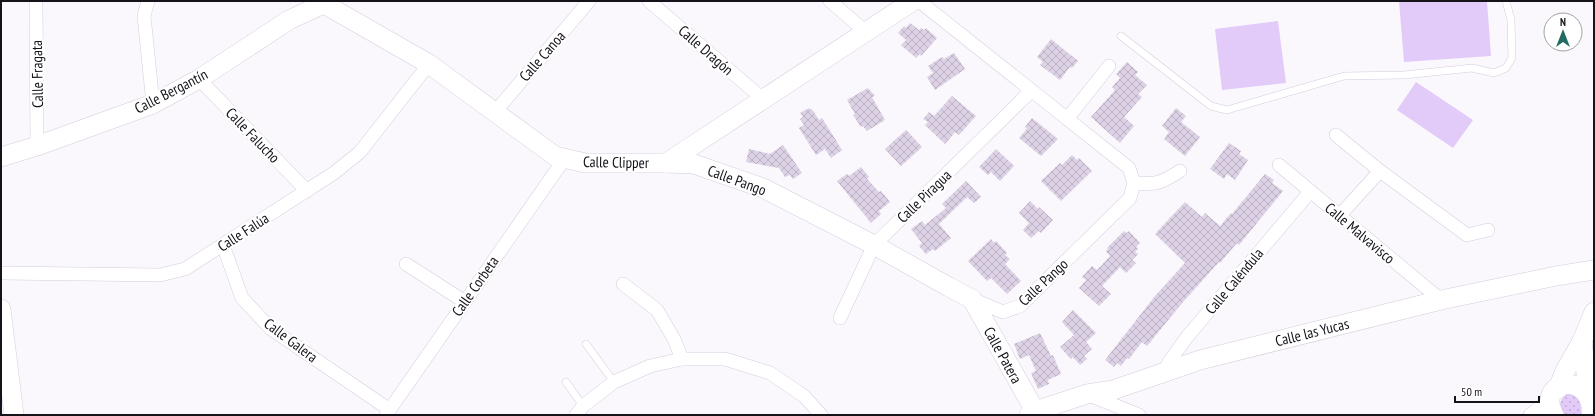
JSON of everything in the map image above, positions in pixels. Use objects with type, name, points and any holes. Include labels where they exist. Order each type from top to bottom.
[{"type":"street","name":"Calle Fragata","points":[[36,1],[37,146]]},
{"type":"street","points":[[148,1],[144,16],[152,104]]},
{"type":"street","name":"Calle Canoa","points":[[494,112],[589,1]]},
{"type":"street","name":"Calle Dragón","points":[[649,1],[763,99]]},
{"type":"street","points":[[830,1],[866,32]]},
{"type":"street","name":"Calle Clipper","points":[[324,2],[429,64],[555,156],[585,163],[666,163],[913,1]]},
{"type":"street","points":[[918,1],[1128,168],[1134,184],[1152,185],[1167,179],[1180,171]]},
{"type":"street","name":"Calle Bergantín","points":[[1,157],[37,146],[152,104],[199,79],[289,20],[324,2]]},
{"type":"street","name":"Calle Falúa","points":[[1,273],[160,275],[185,269],[334,173],[360,152],[429,64]]},
{"type":"street","points":[[1067,119],[1109,66]]},
{"type":"street","name":"Calle Falucho","points":[[199,79],[307,191]]},
{"type":"street","name":"Calle Piragua","points":[[840,318],[874,245],[1031,91]]},
{"type":"street","points":[[1336,135],[1380,171],[1467,235],[1488,230]]},
{"type":"street","name":"Calle Corbeta","points":[[388,412],[565,158]]},
{"type":"street","name":"Calle Pango","points":[[666,163],[694,164],[763,188],[874,245],[972,299],[1003,312],[1020,306],[1130,198],[1134,184]]},
{"type":"street","name":"Calle Malvavisco","points":[[1279,165],[1441,300]]},
{"type":"street","points":[[1340,215],[1380,171]]},
{"type":"street","name":"Calle Caléndula","points":[[1164,373],[1169,362],[1187,336],[1310,192]]},
{"type":"street","name":"Calle Galera","points":[[223,245],[242,298],[271,328],[388,412]]},
{"type":"street","points":[[406,264],[465,302]]},
{"type":"street","name":"Calle las Yucas","points":[[1034,414],[1087,394],[1113,390],[1200,360],[1441,300],[1556,276],[1594,270]]},
{"type":"street","points":[[623,284],[657,310],[674,339],[682,359]]},
{"type":"street","name":"Calle Patera","points":[[972,299],[1034,414]]},
{"type":"street","points":[[1,309],[14,415]]},
{"type":"street","points":[[1555,401],[1564,373],[1582,341],[1594,312]]},
{"type":"street","points":[[1582,341],[1593,401],[1593,409],[1590,415]]},
{"type":"street","points":[[580,410],[614,382],[650,366],[682,359],[725,359],[770,373],[804,396],[821,415]]},
{"type":"street","points":[[1530,415],[1555,401],[1565,385],[1581,385],[1591,393]]},
{"type":"street","points":[[1087,394],[1139,415]]},
{"type":"lane","points":[[1122,36],[1211,106],[1226,110],[1344,76],[1404,75],[1472,68],[1494,73],[1506,68],[1512,58],[1511,20],[1506,1]]},
{"type":"lane","points":[[586,344],[614,382]]},
{"type":"lane","points":[[566,382],[580,410]]},
{"type":"shaded area","points":[[1399,1],[1487,1],[1491,56],[1404,62]]},
{"type":"shaded area","points":[[1278,21],[1286,83],[1222,90],[1215,29]]},
{"type":"shaded area","points":[[1416,82],[1473,120],[1453,148],[1397,110]]},
{"type":"shaded area","points":[[1568,393],[1580,395],[1582,415],[1563,415],[1561,412],[1561,400]]},
{"type":"building","points":[[910,23],[919,30],[921,28],[924,30],[926,28],[937,38],[921,56],[920,54],[916,58],[901,45],[906,40],[898,33],[904,26],[906,28]]},
{"type":"building","points":[[1051,39],[1078,61],[1072,68],[1070,67],[1060,80],[1040,65],[1043,62],[1037,57]]},
{"type":"building","points":[[954,53],[965,69],[935,90],[927,77],[933,73],[928,66],[942,57],[944,59]]},
{"type":"building","points":[[1127,62],[1138,72],[1135,75],[1147,85],[1138,94],[1142,97],[1124,117],[1134,126],[1120,143],[1091,117],[1115,90],[1112,87],[1120,78],[1116,74]]},
{"type":"building","points":[[868,88],[875,96],[872,97],[885,120],[867,131],[863,126],[861,127],[853,115],[855,114],[847,100]]},
{"type":"building","points":[[952,96],[976,116],[959,135],[955,132],[945,144],[925,125],[928,122],[923,119],[929,112],[934,116]]},
{"type":"building","points":[[809,108],[811,110],[812,109],[819,120],[822,118],[842,150],[831,158],[825,149],[816,155],[799,128],[804,125],[800,119],[803,117],[800,113]]},
{"type":"building","points":[[1176,108],[1186,116],[1181,122],[1200,137],[1185,156],[1164,139],[1169,132],[1162,126]]},
{"type":"building","points":[[1032,118],[1058,139],[1041,156],[1019,138],[1027,129],[1025,127]]},
{"type":"building","points":[[906,130],[922,147],[901,166],[885,149]]},
{"type":"building","points":[[1229,143],[1241,151],[1239,154],[1248,160],[1235,180],[1227,174],[1224,179],[1210,169]]},
{"type":"building","points":[[783,145],[802,173],[793,179],[790,175],[785,177],[779,168],[746,162],[749,149],[770,154]]},
{"type":"building","points":[[996,149],[1014,166],[1000,181],[991,172],[988,175],[979,167]]},
{"type":"building","points":[[1072,155],[1077,160],[1079,158],[1092,171],[1061,201],[1041,181],[1060,163],[1062,165]]},
{"type":"building","points":[[861,167],[869,177],[867,179],[879,192],[881,191],[890,202],[879,211],[881,214],[871,223],[837,181],[847,174],[849,176]]},
{"type":"building","points":[[1265,174],[1274,180],[1272,183],[1283,191],[1239,245],[1237,243],[1220,263],[1219,262],[1183,302],[1147,346],[1142,342],[1129,359],[1127,358],[1121,366],[1117,363],[1114,367],[1105,360],[1155,296],[1185,263],[1155,234],[1185,202],[1202,217],[1205,213],[1220,226],[1231,213],[1232,214]]},
{"type":"building","points":[[966,181],[981,197],[974,203],[967,197],[939,224],[951,238],[935,251],[933,249],[926,254],[919,246],[922,243],[911,229],[922,221],[925,225],[946,208],[942,204]]},
{"type":"building","points":[[1030,201],[1053,220],[1041,233],[1039,231],[1031,238],[1023,230],[1029,223],[1019,213]]},
{"type":"building","points":[[1124,231],[1127,233],[1129,231],[1140,243],[1136,247],[1138,249],[1135,252],[1138,254],[1132,260],[1136,263],[1126,273],[1120,267],[1102,286],[1111,294],[1099,306],[1079,288],[1086,280],[1082,277],[1092,266],[1097,270],[1110,256],[1106,251],[1108,249],[1107,248]]},
{"type":"building","points":[[991,239],[994,243],[996,241],[1007,253],[1005,255],[1010,259],[1005,264],[1021,281],[1007,294],[991,278],[987,281],[968,261]]},
{"type":"building","points":[[1073,310],[1096,333],[1086,342],[1092,349],[1084,356],[1087,359],[1080,365],[1073,357],[1071,359],[1060,347],[1074,335],[1062,322]]},
{"type":"building","points":[[1040,333],[1051,356],[1053,355],[1061,374],[1048,380],[1049,384],[1038,389],[1031,373],[1036,371],[1029,355],[1020,359],[1014,344]]}]
